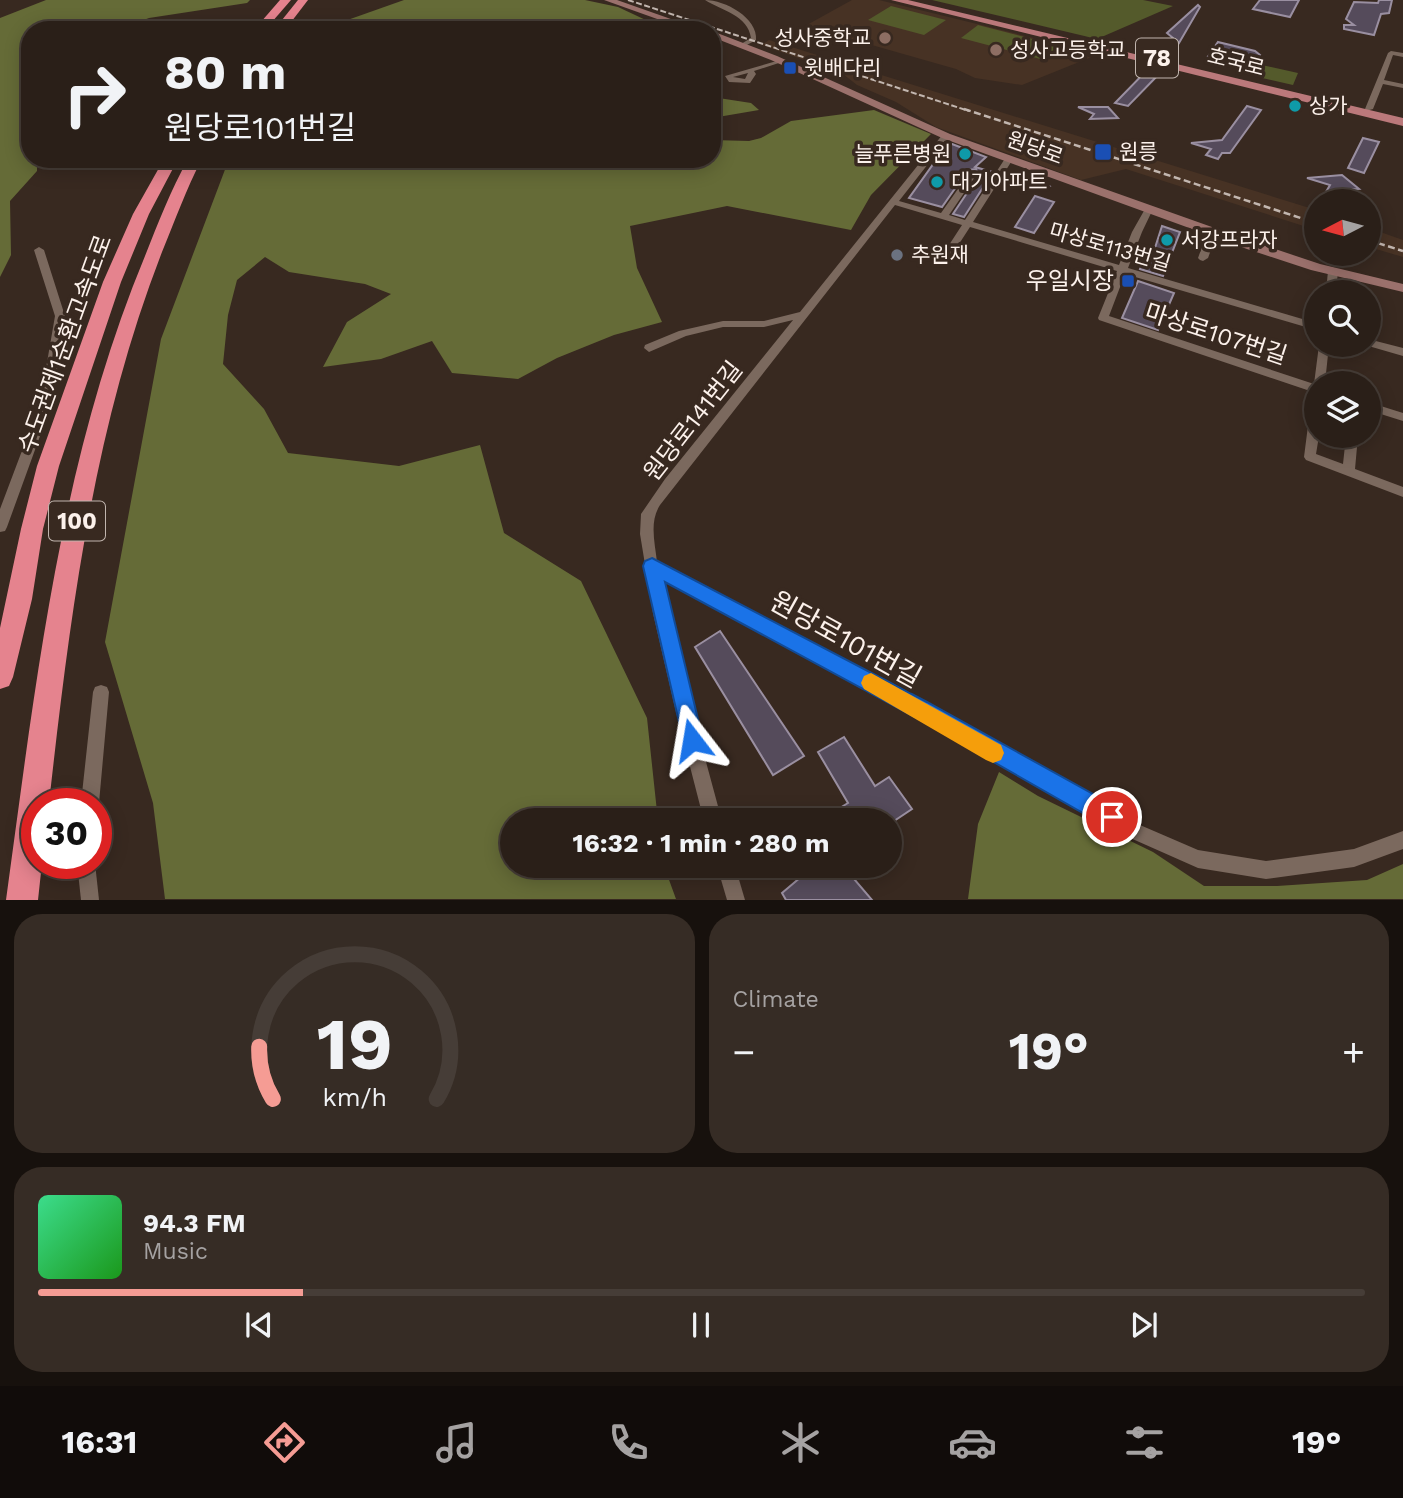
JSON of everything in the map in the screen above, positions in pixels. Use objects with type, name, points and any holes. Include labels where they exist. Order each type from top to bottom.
[{"type":"highway","points":[[267,21],[286,0]]},
{"type":"highway","points":[[286,21],[303,0]]},
{"type":"highway","name":"수도권제1순환고속도로","points":[[0,677],[20,599],[48,466],[112,282],[141,214],[166,168]]},
{"type":"highway","name":"수도권제1순환고속도로","points":[[22,900],[57,622],[101,407],[129,315],[190,168]]},
{"type":"main road","points":[[608,0],[671,21]]},
{"type":"main road","name":"호국로","points":[[896,0],[1403,120]]},
{"type":"main road","name":"호국로","points":[[911,0],[1403,120]]},
{"type":"main road","name":"원당로","points":[[721,37],[782,61],[947,136],[1009,159],[1212,233],[1334,271],[1403,288]]},
{"type":"street","points":[[708,0],[748,22],[754,31],[754,39],[743,45]]},
{"type":"street","points":[[1369,110],[1391,53],[1403,55]]},
{"type":"street","points":[[750,71],[782,61]]},
{"type":"street","points":[[1381,81],[1403,86]]},
{"type":"street","name":"원당로141번길","points":[[710,808],[652,566],[647,539],[648,515],[669,483],[947,136]]},
{"type":"street","points":[[943,262],[1009,159]]},
{"type":"street","points":[[943,217],[974,174]]},
{"type":"street","name":"마상로113번길","points":[[894,202],[1122,272],[1304,324]]},
{"type":"street","points":[[1122,272],[1149,209]]},
{"type":"street","points":[[1203,258],[1212,233]]},
{"type":"street","points":[[0,527],[46,403],[60,316],[39,250]]},
{"type":"street","points":[[1333,280],[1334,271]]},
{"type":"street","name":"마상로107번길","points":[[1122,272],[1103,318],[1304,385]]},
{"type":"street","name":"원당로141번길","points":[[649,348],[683,333],[723,324],[764,324],[804,314]]},
{"type":"street","points":[[1381,346],[1403,352]]},
{"type":"street","points":[[1381,410],[1403,417]]},
{"type":"street","points":[[1311,448],[1310,457],[1403,492]]},
{"type":"street","points":[[1348,471],[1351,448]]},
{"type":"street","name":"원당로101번길","points":[[652,566],[920,709],[993,753],[1090,803],[1134,831],[1198,859],[1266,870],[1354,858],[1403,840]]},
{"type":"street","points":[[91,788],[101,692]]},
{"type":"street","points":[[730,878],[736,900]]},
{"type":"street","points":[[88,879],[90,900]]},
{"type":"shaded area","name":"성사고등학교","points":[[852,0],[879,0],[1099,54],[1022,85],[975,78],[956,69],[805,26]]},
{"type":"shaded area","points":[[769,40],[1304,206],[1304,226],[1126,169],[1081,180],[936,127],[896,102],[857,85],[843,74],[762,45]]},
{"type":"shaded area","points":[[1381,232],[1403,240],[1403,257],[1381,251]]},
{"type":"green space","points":[[46,0],[250,0],[247,3],[141,21],[21,21],[21,168],[37,168],[37,171],[10,201],[11,255],[0,277],[0,18]]},
{"type":"green space","points":[[404,0],[585,0],[618,7],[648,21],[345,21]]},
{"type":"green space","points":[[932,0],[1143,0],[1173,6],[1097,39]]},
{"type":"green space","points":[[891,6],[946,20],[924,35],[868,20]]},
{"type":"green space","points":[[978,25],[1059,46],[1044,60],[961,38]]},
{"type":"green space","points":[[1262,65],[1298,73],[1293,85],[1258,77]]},
{"type":"green space","points":[[721,98],[751,103],[759,110],[721,116]]},
{"type":"green space","points":[[874,110],[931,134],[871,195],[851,230],[727,206],[630,226],[637,268],[662,322],[614,335],[557,358],[518,379],[452,373],[432,341],[381,359],[323,367],[347,322],[391,294],[365,284],[289,272],[265,257],[237,280],[228,315],[223,364],[264,409],[288,453],[399,466],[480,445],[504,533],[581,581],[647,718],[657,808],[500,808],[500,878],[668,878],[676,899],[165,899],[153,803],[105,642],[161,339],[226,168],[721,168],[721,140],[749,141],[761,138],[791,121]]},
{"type":"green space","points":[[999,772],[1038,796],[1153,852],[1204,886],[1277,886],[1367,880],[1403,864],[1403,899],[968,899],[978,824]]},
{"type":"building","points":[[1260,0],[1299,0],[1290,17],[1253,9]]},
{"type":"building","points":[[1379,0],[1392,0],[1389,13],[1381,14],[1374,35],[1344,29],[1344,25],[1354,25],[1346,19],[1354,2],[1378,3]]},
{"type":"building","points":[[1198,5],[1200,7],[1179,43],[1167,33]]},
{"type":"building","points":[[1218,42],[1255,51],[1260,55],[1253,68],[1207,58]]},
{"type":"building","points":[[1149,68],[1162,71],[1128,106],[1115,103]]},
{"type":"building","points":[[1247,106],[1261,110],[1230,153],[1222,153],[1218,159],[1206,155],[1211,149],[1191,143],[1222,140]]},
{"type":"building","points":[[1078,107],[1108,107],[1118,118],[1090,119],[1094,114]]},
{"type":"building","points":[[1363,138],[1379,142],[1364,173],[1348,168]]},
{"type":"building","points":[[952,144],[986,157],[975,167],[993,172],[964,217],[953,214],[979,175],[976,169],[968,170],[942,207],[909,198],[939,156]]},
{"type":"building","points":[[1023,171],[1049,186],[1036,190],[1011,176]]},
{"type":"building","points":[[1342,175],[1359,189],[1328,189],[1330,185],[1307,178]]},
{"type":"building","points":[[1035,196],[1054,202],[1034,233],[1015,227]]},
{"type":"building","points":[[1162,226],[1180,232],[1163,276],[1140,269],[1146,252],[1153,254]]},
{"type":"building","points":[[1138,281],[1174,293],[1158,330],[1122,318]]},
{"type":"building","points":[[720,631],[804,756],[773,775],[695,647]]},
{"type":"building","points":[[844,737],[875,786],[889,777],[912,809],[902,816],[902,808],[840,808],[848,803],[818,752]]},
{"type":"building","points":[[800,878],[853,878],[872,900],[786,900],[782,893]]},
{"type":"railway","points":[[628,0],[693,21]]},
{"type":"railway","points":[[721,30],[969,111]]},
{"type":"railway","points":[[964,109],[1304,219]]},
{"type":"railway","points":[[1381,244],[1403,251]]},
{"type":"slow traffic","points":[[871,683],[993,753]]},
{"type":"place","name":"성사중학교","points":[[885,38]]},
{"type":"place","name":"성사고등학교","points":[[996,50]]},
{"type":"place","name":"윗배다리","points":[[790,68]]},
{"type":"place","name":"상가","points":[[1295,106]]},
{"type":"place","name":"원릉","points":[[1103,152]]},
{"type":"place","name":"늘푸른병원","points":[[965,154]]},
{"type":"place","name":"대기아파트","points":[[937,182]]},
{"type":"place","name":"서강프라자","points":[[1167,240]]},
{"type":"place","name":"추원재","points":[[897,255]]},
{"type":"place","name":"우일시장","points":[[1128,281]]},
{"type":"route","points":[[692,740],[652,566],[920,709],[993,753],[1112,817]]}]
